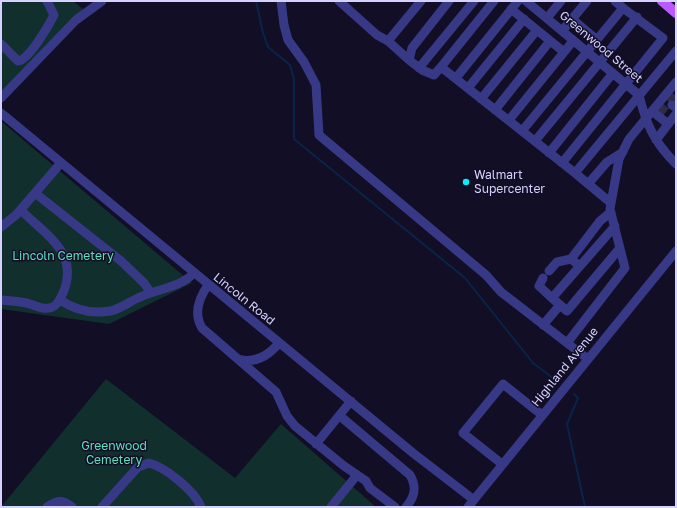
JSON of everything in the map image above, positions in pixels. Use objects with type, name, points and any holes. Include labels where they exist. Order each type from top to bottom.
[{"type":"main road","points":[[662,1],[675,9]]},
{"type":"street","points":[[1,44],[20,61],[40,39],[54,15],[47,1]]},
{"type":"street","points":[[1,98],[76,20],[102,1]]},
{"type":"street","points":[[281,1],[284,25],[288,40],[304,62],[316,86],[319,135],[486,275],[501,292],[588,359]]},
{"type":"street","points":[[339,1],[377,35],[388,41],[409,60],[420,68],[434,75],[494,1]]},
{"type":"street","points":[[388,41],[421,1]]},
{"type":"street","points":[[409,60],[412,48],[449,1]]},
{"type":"street","points":[[420,68],[474,1]]},
{"type":"street","points":[[456,78],[518,1]]},
{"type":"street","name":"Greenwood Street","points":[[526,1],[639,95]]},
{"type":"street","points":[[547,18],[561,1]]},
{"type":"street","points":[[562,32],[587,1]]},
{"type":"street","points":[[562,163],[663,38],[616,1]]},
{"type":"street","points":[[522,131],[624,8]]},
{"type":"street","points":[[511,10],[564,52]]},
{"type":"street","points":[[535,142],[637,17]]},
{"type":"street","points":[[468,88],[524,19]]},
{"type":"street","points":[[572,20],[597,40]]},
{"type":"street","points":[[481,98],[537,30]]},
{"type":"street","points":[[40,39],[53,44]]},
{"type":"street","points":[[509,120],[573,40]]},
{"type":"street","points":[[495,110],[550,41]]},
{"type":"street","points":[[575,173],[676,51]]},
{"type":"street","points":[[441,67],[575,173],[611,208]]},
{"type":"street","points":[[549,153],[613,73]]},
{"type":"street","points":[[639,95],[645,120],[662,150],[676,164]]},
{"type":"street","points":[[567,343],[625,268],[611,208],[620,159],[630,139],[645,120],[669,103]]},
{"type":"street","points":[[656,140],[669,103]]},
{"type":"street","name":"Lincoln Road","points":[[1,113],[60,164],[351,401],[471,503]]},
{"type":"street","points":[[588,184],[608,162],[623,152]]},
{"type":"street","points":[[1,227],[21,210],[60,164]]},
{"type":"street","points":[[36,193],[121,261],[144,283],[151,293]]},
{"type":"street","points":[[611,208],[571,259],[557,262],[539,286],[567,311],[620,248]]},
{"type":"street","points":[[1,300],[28,303],[48,309],[55,306],[60,300],[67,278],[66,262],[63,252],[55,241],[21,210]]},
{"type":"street","points":[[552,298],[615,226]]},
{"type":"street","name":"Highland Avenue","points":[[471,503],[676,251]]},
{"type":"street","points":[[571,259],[580,266]]},
{"type":"street","points":[[60,300],[75,309],[110,311],[183,281],[194,273]]},
{"type":"street","points":[[208,285],[198,304],[198,316],[200,325],[209,336],[276,392],[291,423],[344,466],[358,475],[370,488],[395,507]]},
{"type":"street","points":[[543,325],[560,305]]},
{"type":"street","points":[[238,359],[251,360],[262,357],[273,351],[279,343]]},
{"type":"street","points":[[502,464],[464,433],[473,420],[503,384],[542,415]]},
{"type":"street","points":[[316,444],[351,401]]},
{"type":"street","points":[[340,416],[410,475],[415,491],[406,507]]},
{"type":"street","points":[[102,507],[138,467],[149,464],[166,472],[188,490],[200,507]]},
{"type":"street","points":[[331,507],[358,475]]},
{"type":"street","points":[[47,507],[61,500],[72,507]]},
{"type":"green space","points":[[1,1],[73,1],[83,9],[1,93]]},
{"type":"green space","name":"Lincoln Cemetery","points":[[1,121],[192,283],[109,324],[1,309]]},
{"type":"green space","name":"Greenwood Cemetery","points":[[106,379],[235,478],[281,424],[376,507],[1,507]]},
{"type":"waterway","points":[[256,1],[263,33],[268,47],[290,65],[294,79],[294,139],[465,278],[533,363],[558,382]]},
{"type":"waterway","points":[[574,394],[578,398],[567,424],[585,507]]},
{"type":"tunnel","points":[[669,96],[675,101]]},
{"type":"tunnel","points":[[660,107],[666,112]]},
{"type":"place","name":"Walmart Supercenter","points":[[466,182]]}]
